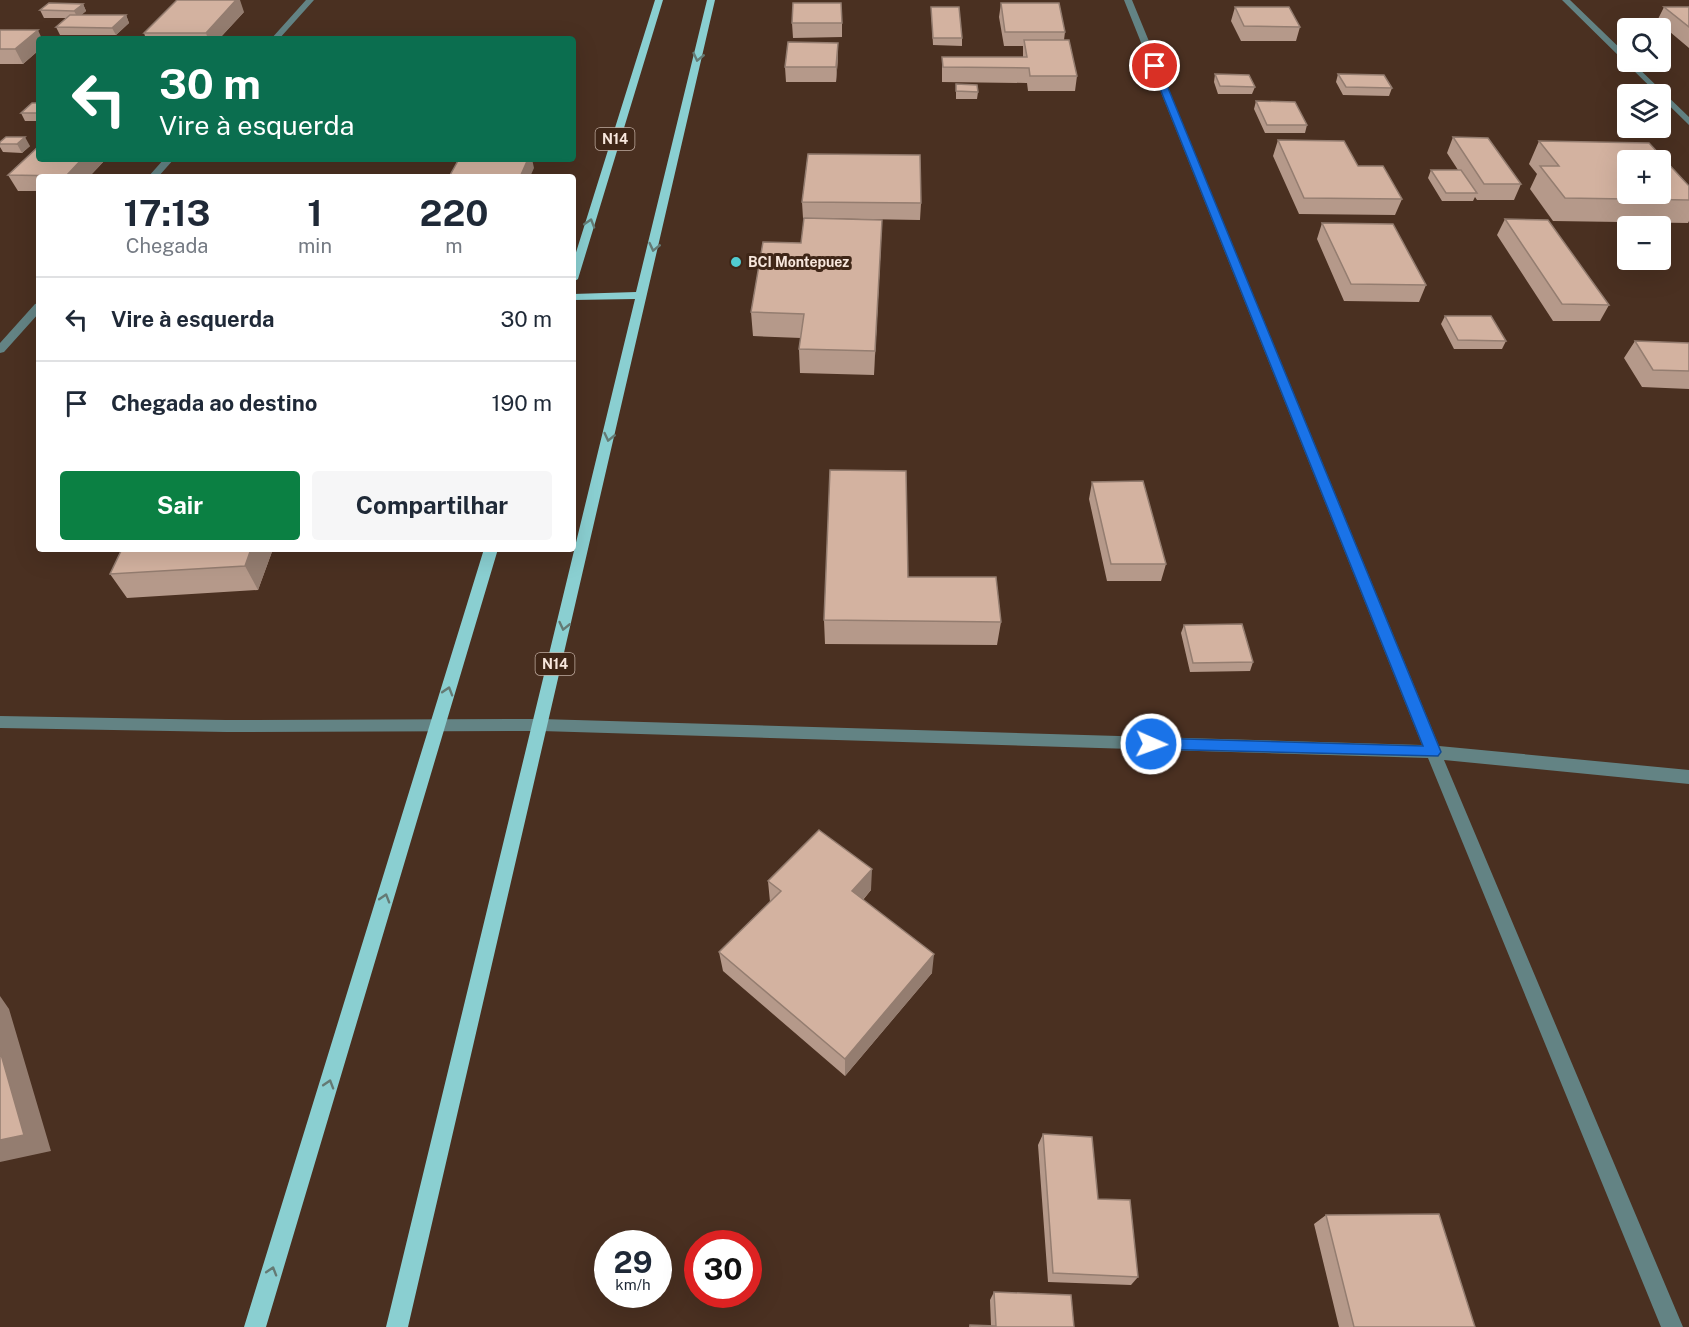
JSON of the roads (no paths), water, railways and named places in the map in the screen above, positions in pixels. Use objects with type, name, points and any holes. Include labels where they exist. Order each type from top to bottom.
[{"type":"main road","name":"N14","points":[[576,269],[659,0]]},
{"type":"main road","name":"N14","points":[[397,1327],[711,0]]},
{"type":"main road","points":[[576,297],[643,295]]},
{"type":"main road","points":[[255,1327],[490,552]]},
{"type":"street","points":[[278,36],[310,0]]},
{"type":"street","points":[[1128,0],[1433,752],[1672,1327]]},
{"type":"street","points":[[1566,0],[1617,50]]},
{"type":"street","points":[[1639,72],[1689,122]]},
{"type":"street","points":[[156,174],[166,162]]},
{"type":"street","points":[[0,350],[36,309]]},
{"type":"street","points":[[0,722],[226,726],[541,724],[1433,752],[1689,777]]},
{"type":"place","name":"BCI Montepuez","points":[[736,262]]}]
